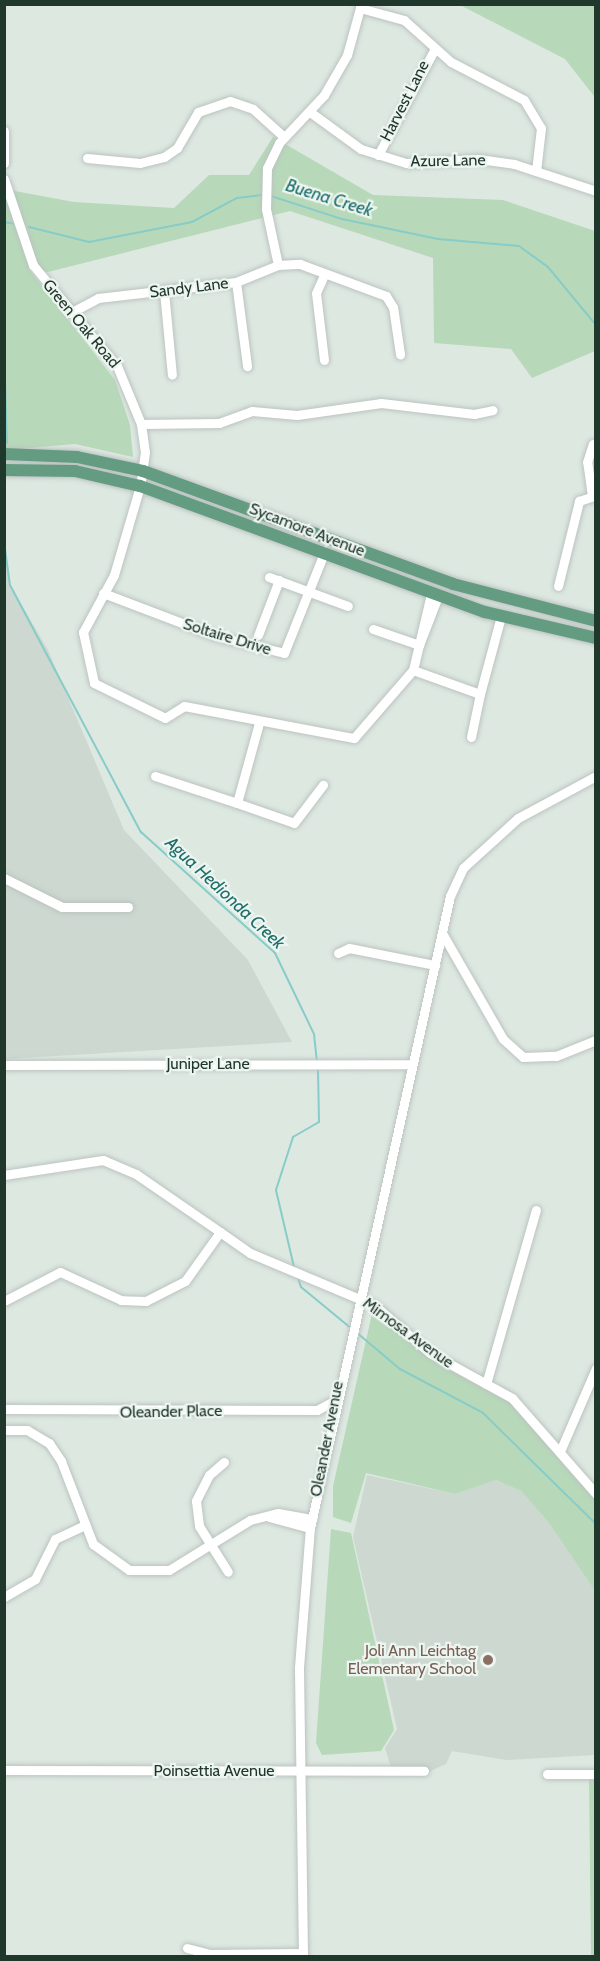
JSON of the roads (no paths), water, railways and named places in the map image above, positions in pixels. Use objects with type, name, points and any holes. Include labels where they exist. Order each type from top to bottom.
[{"type":"main road","name":"Sycamore Avenue","points":[[4,454],[77,457],[144,471],[453,584],[596,621]]},
{"type":"main road","name":"Sycamore Avenue","points":[[4,470],[75,471],[140,486],[435,595],[501,616],[596,638]]},
{"type":"street","points":[[278,265],[266,209],[264,184],[284,137],[310,112],[347,55],[361,6],[404,20],[434,50],[524,100],[541,128],[536,171]]},
{"type":"street","name":"Harvest Lane","points":[[378,155],[434,50]]},
{"type":"street","points":[[87,158],[140,163],[164,157],[177,148],[198,112],[230,101],[253,109],[284,137]]},
{"type":"street","name":"Azure Lane","points":[[310,112],[331,132],[378,155],[421,164],[479,159],[536,171],[596,191]]},
{"type":"street","points":[[4,131],[4,163]]},
{"type":"street","name":"Green Oak Road","points":[[4,179],[33,265],[129,384],[141,423],[144,471],[140,486]]},
{"type":"street","name":"Sandy Lane","points":[[70,313],[98,298],[236,282],[278,265],[300,264],[386,296],[393,308],[400,354]]},
{"type":"street","points":[[324,274],[316,293],[324,360]]},
{"type":"street","points":[[236,282],[247,366]]},
{"type":"street","points":[[164,291],[172,375]]},
{"type":"street","points":[[141,423],[219,423],[252,411],[297,415],[381,403],[474,414],[493,410]]},
{"type":"street","points":[[558,586],[579,501],[594,495],[586,462],[593,444]]},
{"type":"street","points":[[140,486],[120,556],[87,622],[85,649],[94,683],[165,718],[184,706],[259,723],[354,738],[413,670],[435,595]]},
{"type":"street","name":"Soltaire Drive","points":[[103,592],[216,636],[284,653],[324,553]]},
{"type":"street","points":[[258,635],[274,578],[348,606]]},
{"type":"street","points":[[471,737],[501,616]]},
{"type":"street","points":[[373,629],[419,645]]},
{"type":"street","points":[[413,670],[480,694]]},
{"type":"street","points":[[237,803],[259,723]]},
{"type":"street","points":[[155,776],[294,823],[323,785]]},
{"type":"street","name":"Oleander Avenue","points":[[303,1955],[299,1666],[311,1524],[334,1401],[442,933],[463,868],[518,818],[596,776]]},
{"type":"street","points":[[4,878],[62,908],[128,907]]},
{"type":"street","points":[[442,933],[503,1039],[523,1057],[556,1056],[596,1040]]},
{"type":"street","points":[[338,953],[349,948],[435,965]]},
{"type":"street","name":"Juniper Lane","points":[[4,1065],[412,1064]]},
{"type":"street","name":"Mimosa Avenue","points":[[4,1174],[103,1160],[136,1174],[220,1232],[279,1266],[358,1297],[430,1353],[512,1398],[561,1449],[596,1494]]},
{"type":"street","points":[[486,1384],[536,1210]]},
{"type":"street","points":[[4,1301],[60,1272],[121,1300],[146,1301],[185,1281],[220,1232]]},
{"type":"street","points":[[561,1449],[596,1368]]},
{"type":"street","name":"Oleander Place","points":[[4,1409],[317,1410],[334,1401]]},
{"type":"street","points":[[4,1430],[27,1430],[49,1443],[61,1461],[83,1526],[102,1555],[129,1570],[169,1570],[250,1520],[278,1512],[311,1524]]},
{"type":"street","points":[[224,1462],[209,1475],[196,1501],[199,1526],[228,1572]]},
{"type":"street","points":[[4,1597],[34,1580],[55,1539],[83,1526]]},
{"type":"street","name":"Poinsettia Avenue","points":[[4,1770],[424,1771]]},
{"type":"street","points":[[547,1774],[596,1773]]},
{"type":"street","points":[[187,1948],[210,1954],[303,1955]]},
{"type":"waterway","name":"Buena Creek","points":[[29,227],[89,242],[192,222],[237,198],[263,195]]},
{"type":"waterway","name":"Buena Creek","points":[[268,195],[342,219],[438,239],[519,246],[548,267],[596,325]]},
{"type":"waterway","name":"Buena Creek","points":[[4,222],[16,224]]},
{"type":"waterway","name":"Agua Hedionda Creek","points":[[4,353],[7,443]]},
{"type":"waterway","name":"Agua Hedionda Creek","points":[[4,542],[10,585],[141,832],[275,953],[314,1034],[317,1062]]},
{"type":"waterway","name":"Agua Hedionda Creek","points":[[294,1267],[276,1190],[293,1137],[319,1122],[318,1068]]},
{"type":"waterway","name":"Agua Hedionda Creek","points":[[298,1278],[301,1287],[352,1329]]},
{"type":"waterway","name":"Agua Hedionda Creek","points":[[356,1332],[400,1369],[483,1413],[596,1524]]},
{"type":"place","name":"Joli Ann Leichtag Elementary School","points":[[488,1660]]}]
